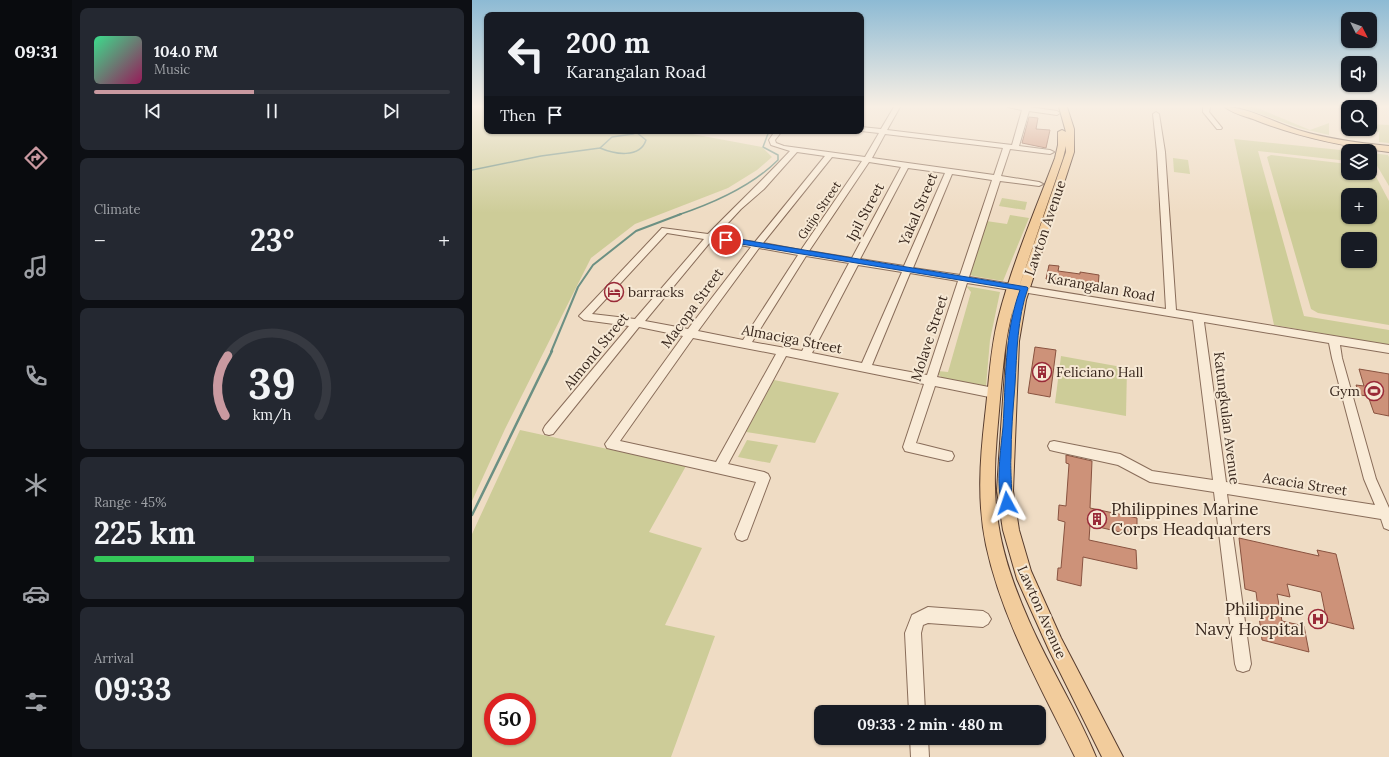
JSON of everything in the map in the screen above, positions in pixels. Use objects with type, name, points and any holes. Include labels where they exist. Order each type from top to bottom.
[{"type":"main road","name":"Lawton Avenue","points":[[1070,142],[1070,152],[1000,339],[988,460],[987,490],[989,518],[994,546],[1006,586],[1018,618],[1035,655],[1086,757]]},
{"type":"main road","points":[[1340,142],[1389,149]]},
{"type":"main road","name":"Lawton Avenue","points":[[1019,288],[1020,300],[1013,341],[1006,458],[1005,491],[1011,530],[1023,573],[1034,600],[1113,757]]},
{"type":"street","points":[[773,142],[778,147],[795,150],[1039,184]]},
{"type":"street","name":"Guijo Street","points":[[745,345],[804,252],[878,142]]},
{"type":"street","points":[[975,142],[1050,152]]},
{"type":"street","points":[[1015,147],[1016,142]]},
{"type":"street","points":[[1160,142],[1165,200],[1171,314]]},
{"type":"street","name":"Molave Street","points":[[948,456],[909,447],[1007,146]]},
{"type":"street","name":"Almond Street","points":[[549,430],[710,237],[738,207],[761,187],[795,150]]},
{"type":"street","name":"Macopa Street","points":[[719,468],[611,444],[690,334],[757,245],[799,190],[830,155]]},
{"type":"street","name":"Ipil Street","points":[[805,356],[905,166]]},
{"type":"street","name":"Yakal Street","points":[[865,368],[950,171]]},
{"type":"street","name":"Karangalan Road","points":[[584,316],[665,230],[1389,349]]},
{"type":"street","name":"Almaciga Street","points":[[584,316],[637,323],[994,393]]},
{"type":"street","name":"Katungkulan Avenue","points":[[1198,318],[1243,664]]},
{"type":"street","points":[[1334,340],[1337,358],[1370,479],[1388,517]]},
{"type":"street","points":[[742,534],[764,478],[719,468],[783,352]]},
{"type":"street","name":"Acacia Street","points":[[1054,446],[1120,460],[1150,476],[1388,517]]},
{"type":"street","points":[[917,705],[913,633],[917,620],[928,615],[983,618]]},
{"type":"street","points":[[919,745],[920,757]]},
{"type":"shaded area","points":[[472,142],[737,142],[762,147],[772,157],[757,170],[728,188],[635,224],[591,258],[505,429],[472,501]]},
{"type":"shaded area","points":[[1235,142],[1266,142],[1341,150],[1341,160],[1258,151],[1304,316],[1389,330],[1389,345],[1274,325]]},
{"type":"shaded area","points":[[1377,154],[1388,155],[1389,157],[1389,186],[1377,166]]},
{"type":"shaded area","points":[[1271,155],[1341,163],[1341,180],[1377,180],[1377,178],[1389,201],[1389,325],[1318,313],[1311,309],[1267,157]]},
{"type":"shaded area","points":[[1173,158],[1188,160],[1190,174],[1174,172]]},
{"type":"shaded area","points":[[1002,198],[1027,202],[1025,210],[999,206]]},
{"type":"shaded area","points":[[1010,215],[1029,218],[1003,281],[969,274],[986,221],[1007,224]]},
{"type":"shaded area","points":[[966,286],[1000,292],[990,340],[986,386],[942,378],[938,374],[938,371],[948,372],[971,292]]},
{"type":"shaded area","points":[[1061,356],[1127,368],[1126,416],[1055,403]]},
{"type":"shaded area","points":[[774,380],[839,393],[815,443],[746,432]]},
{"type":"shaded area","points":[[520,430],[686,466],[649,532],[702,548],[665,625],[715,636],[671,757],[472,757],[472,534]]},
{"type":"shaded area","points":[[747,440],[778,445],[770,463],[738,457]]},
{"type":"building","points":[[1022,142],[1047,142],[1046,148]]},
{"type":"building","points":[[1049,265],[1059,266],[1058,271],[1099,275],[1098,287],[1046,279]]},
{"type":"building","name":"Feliciano Hall","points":[[1035,347],[1056,350],[1050,397],[1028,393]]},
{"type":"building","name":"Gym","points":[[1359,369],[1389,374],[1389,416],[1374,413],[1368,396],[1360,395],[1356,385],[1364,386]]},
{"type":"building","name":"Philippines Marine Corps Headquarters","points":[[1066,455],[1092,461],[1090,508],[1137,518],[1137,536],[1090,525],[1089,540],[1136,550],[1137,569],[1083,557],[1081,586],[1057,580],[1058,568],[1061,568],[1065,522],[1058,520],[1059,505],[1066,506],[1069,464],[1066,463]]},
{"type":"building","name":"Philippine Navy Hospital","points":[[1239,538],[1319,556],[1317,550],[1336,554],[1354,629],[1327,622],[1321,592],[1287,584],[1290,597],[1277,594],[1282,621],[1304,626],[1309,652],[1262,640],[1256,592],[1245,589]]},
{"type":"waterway","points":[[600,148],[606,142]]},
{"type":"waterway","points":[[600,148],[612,152],[626,153],[638,150],[645,142]]},
{"type":"waterway","points":[[678,215],[731,193],[767,170],[778,160],[778,155],[763,147],[765,142]]},
{"type":"waterway","points":[[472,170],[541,156],[600,148]]},
{"type":"waterway","points":[[551,352],[578,287],[593,265],[636,231],[681,214]]},
{"type":"waterway","points":[[472,515],[552,351]]},
{"type":"place","name":"barracks","points":[[614,292]]},
{"type":"place","name":"Feliciano Hall","points":[[1042,372]]},
{"type":"place","name":"Gym","points":[[1374,391]]},
{"type":"place","name":"Philippines Marine Corps Headquarters","points":[[1097,519]]},
{"type":"place","name":"Philippine Navy Hospital","points":[[1318,619]]},
{"type":"route","points":[[726,240],[1024,288],[1020,300],[1013,341],[1006,458],[1005,491],[1007,503]]}]
